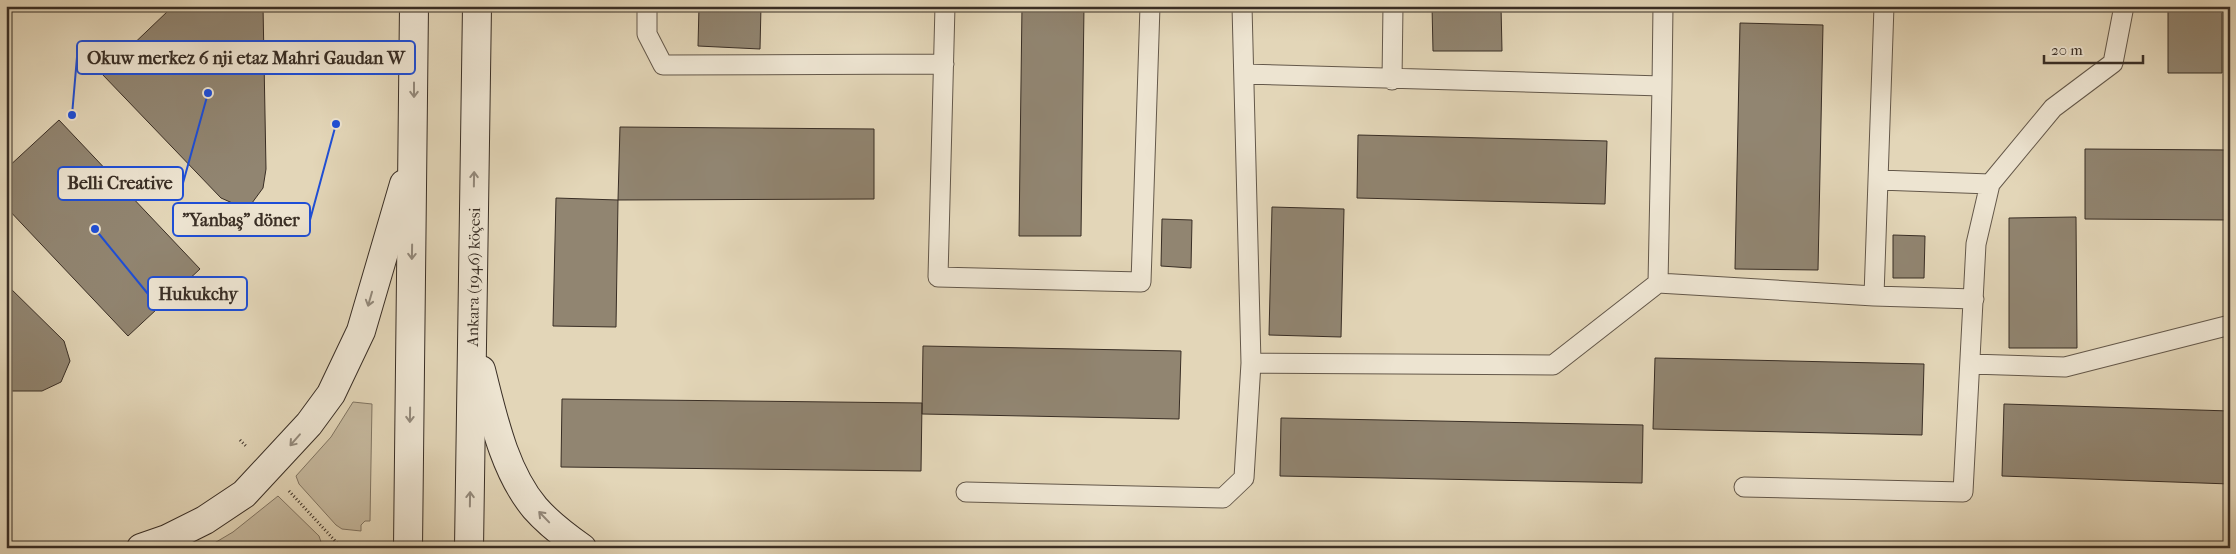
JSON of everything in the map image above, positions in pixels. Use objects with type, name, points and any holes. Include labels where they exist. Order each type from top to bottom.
[{"type":"main road","points":[[408,548],[414,151],[414,6]]},
{"type":"main road","name":"Ankara (1946) köçesi","points":[[469,548],[477,6]]},
{"type":"main road","points":[[141,548],[167,539],[205,520],[244,494],[304,430],[331,394],[361,331],[414,151]]},
{"type":"main road","points":[[472,332],[492,416],[514,474],[534,507],[552,526],[582,548]]},
{"type":"lane","points":[[647,6],[648,34],[663,65],[944,64]]},
{"type":"lane","points":[[945,6],[938,277],[1141,282],[1150,6]]},
{"type":"lane","points":[[966,492],[1223,498],[1244,478],[1251,363],[1242,6]]},
{"type":"lane","points":[[1392,80],[1393,6]]},
{"type":"lane","points":[[1658,283],[1663,6]]},
{"type":"lane","points":[[1874,296],[1884,6]]},
{"type":"lane","points":[[1744,488],[1963,492],[1976,244],[1990,184],[2054,108],[2113,63],[2124,6]]},
{"type":"lane","points":[[1244,74],[1392,80],[1662,86]]},
{"type":"lane","points":[[1879,180],[1990,184]]},
{"type":"lane","points":[[1251,363],[1553,365],[1658,283],[1874,296],[1974,299]]},
{"type":"lane","points":[[1971,364],[2065,366],[2230,325]]},
{"type":"path","points":[[286,487],[338,546],[369,544]]},
{"type":"path","points":[[506,547],[524,548]]},
{"type":"shaded area","points":[[353,402],[372,404],[370,521],[365,521],[361,525],[361,531],[342,529],[336,525],[299,484],[296,476],[331,437]]},
{"type":"shaded area","points":[[278,496],[319,536],[323,548],[206,548],[233,532]]},
{"type":"building","points":[[215,6],[263,6],[266,169],[263,188],[252,203],[237,205],[221,198],[102,74],[169,10]]},
{"type":"building","points":[[699,6],[761,6],[760,49],[698,46]]},
{"type":"building","points":[[1022,6],[1084,6],[1081,236],[1019,236]]},
{"type":"building","points":[[1432,6],[1501,6],[1502,51],[1433,51]]},
{"type":"building","points":[[2168,6],[2222,6],[2222,73],[2168,73]]},
{"type":"building","points":[[1740,23],[1823,25],[1818,270],[1735,269]]},
{"type":"building","points":[[59,120],[200,269],[128,336],[6,207],[6,169]]},
{"type":"building","points":[[620,127],[874,129],[874,199],[618,200]]},
{"type":"building","points":[[1358,135],[1607,141],[1605,204],[1357,198]]},
{"type":"building","points":[[2085,149],[2230,150],[2230,220],[2085,219]]},
{"type":"building","points":[[556,198],[618,200],[616,327],[553,326]]},
{"type":"building","points":[[1272,207],[1344,209],[1341,337],[1269,335]]},
{"type":"building","points":[[2076,217],[2077,348],[2009,348],[2009,218]]},
{"type":"building","points":[[1162,219],[1192,220],[1191,268],[1161,266]]},
{"type":"building","points":[[1893,235],[1925,236],[1924,278],[1893,278]]},
{"type":"building","points":[[6,284],[64,341],[70,361],[61,382],[42,391],[6,391]]},
{"type":"building","points":[[923,346],[1181,351],[1179,419],[922,414]]},
{"type":"building","points":[[1655,358],[1924,364],[1922,435],[1653,429]]},
{"type":"building","points":[[562,399],[922,403],[921,471],[561,467]]},
{"type":"building","points":[[2004,404],[2230,411],[2230,484],[2002,476]]},
{"type":"building","points":[[1281,418],[1643,425],[1642,483],[1280,476]]},
{"type":"place","name":"Belli Creative","points":[[208,93]]},
{"type":"place","name":"Okuw merkez 6 nji etaz Mahri Gaudan W","points":[[72,115]]},
{"type":"place","name":"\"Yanbaş\" döner","points":[[336,124]]},
{"type":"place","name":"Hukukchy","points":[[95,229]]}]
